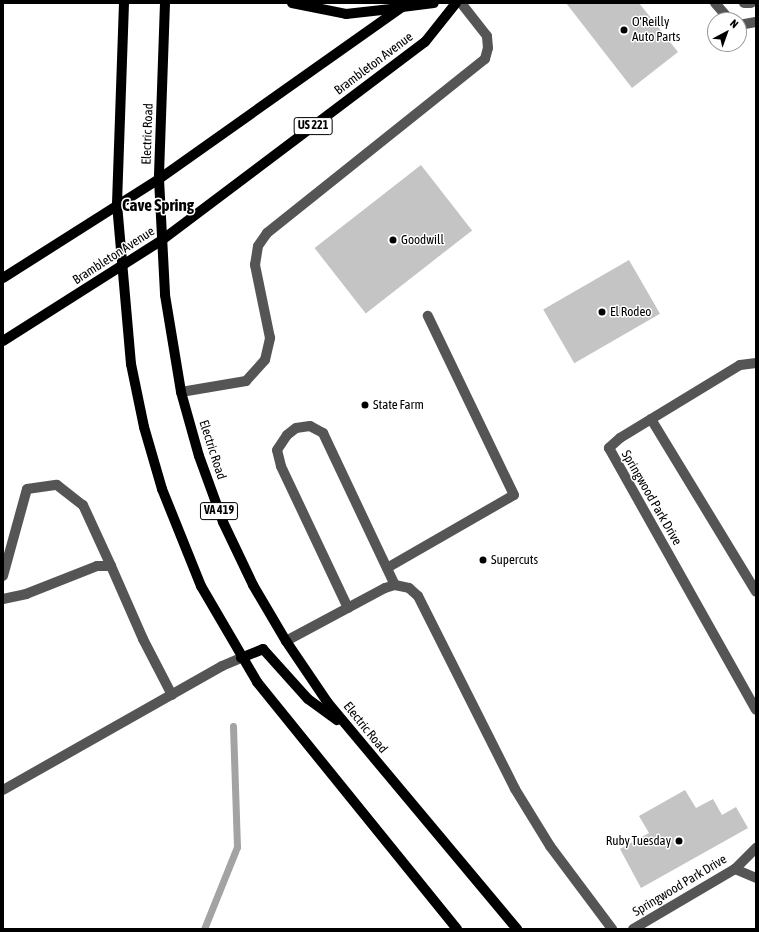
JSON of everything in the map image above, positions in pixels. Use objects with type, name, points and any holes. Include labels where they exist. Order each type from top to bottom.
[{"type":"main road","points":[[124,3],[116,204],[131,364],[144,427],[162,489],[201,586],[241,658],[257,682],[457,929]]},
{"type":"main road","name":"Electric Road","points":[[165,3],[159,179],[165,295],[181,392],[199,456],[223,522],[253,585],[286,641],[348,728],[517,929]]},
{"type":"main road","points":[[292,3],[346,14],[434,3]]},
{"type":"main road","name":"Brambleton Avenue","points":[[3,341],[122,268],[162,240],[425,42],[456,3]]},
{"type":"main road","points":[[3,278],[116,204],[159,179],[402,7]]},
{"type":"main road","points":[[241,658],[263,649],[308,699],[348,728]]},
{"type":"street","points":[[181,392],[246,381],[256,373],[265,360],[270,338],[255,265],[258,246],[267,233],[485,59],[488,48],[487,36],[461,3]]},
{"type":"street","points":[[715,3],[723,12]]},
{"type":"street","points":[[744,3],[751,3]]},
{"type":"street","points":[[386,566],[514,495],[428,316]]},
{"type":"street","name":"Springwood Park Drive","points":[[756,363],[740,365],[612,444],[609,452],[756,710]]},
{"type":"street","points":[[651,419],[756,592]]},
{"type":"street","points":[[348,608],[281,466],[277,450],[287,435],[296,428],[310,426],[322,433],[395,585]]},
{"type":"street","points":[[3,576],[27,488],[57,485],[83,504],[143,639],[172,695]]},
{"type":"street","points":[[3,599],[26,594],[97,566],[111,566]]},
{"type":"street","points":[[286,641],[395,585],[409,588],[418,596],[515,790],[550,846],[612,929]]},
{"type":"street","points":[[3,790],[241,658]]},
{"type":"street","name":"Springwood Park Drive","points":[[633,929],[735,869],[756,848]]},
{"type":"street","points":[[735,869],[756,878]]},
{"type":"building","name":"O'Reilly Auto Parts","points":[[566,3],[639,3],[678,52],[632,88]]},
{"type":"building","name":"Goodwill","points":[[421,165],[472,230],[366,314],[315,248]]},
{"type":"building","name":"El Rodeo","points":[[629,260],[660,314],[574,363],[543,310]]},
{"type":"building","name":"Ruby Tuesday","points":[[685,790],[696,808],[713,799],[722,815],[736,807],[748,828],[641,888],[620,849],[649,833],[639,816]]},
{"type":"waterway","points":[[204,929],[237,847],[233,726]]},
{"type":"place","name":"O'Reilly Auto Parts","points":[[624,30]]},
{"type":"place","name":"Goodwill","points":[[393,240]]},
{"type":"place","name":"El Rodeo","points":[[602,312]]},
{"type":"place","name":"State Farm","points":[[365,405]]},
{"type":"place","name":"Supercuts","points":[[483,560]]},
{"type":"place","name":"Ruby Tuesday","points":[[679,841]]},
{"type":"district","name":"Cave Spring","points":[[158,206]]}]
